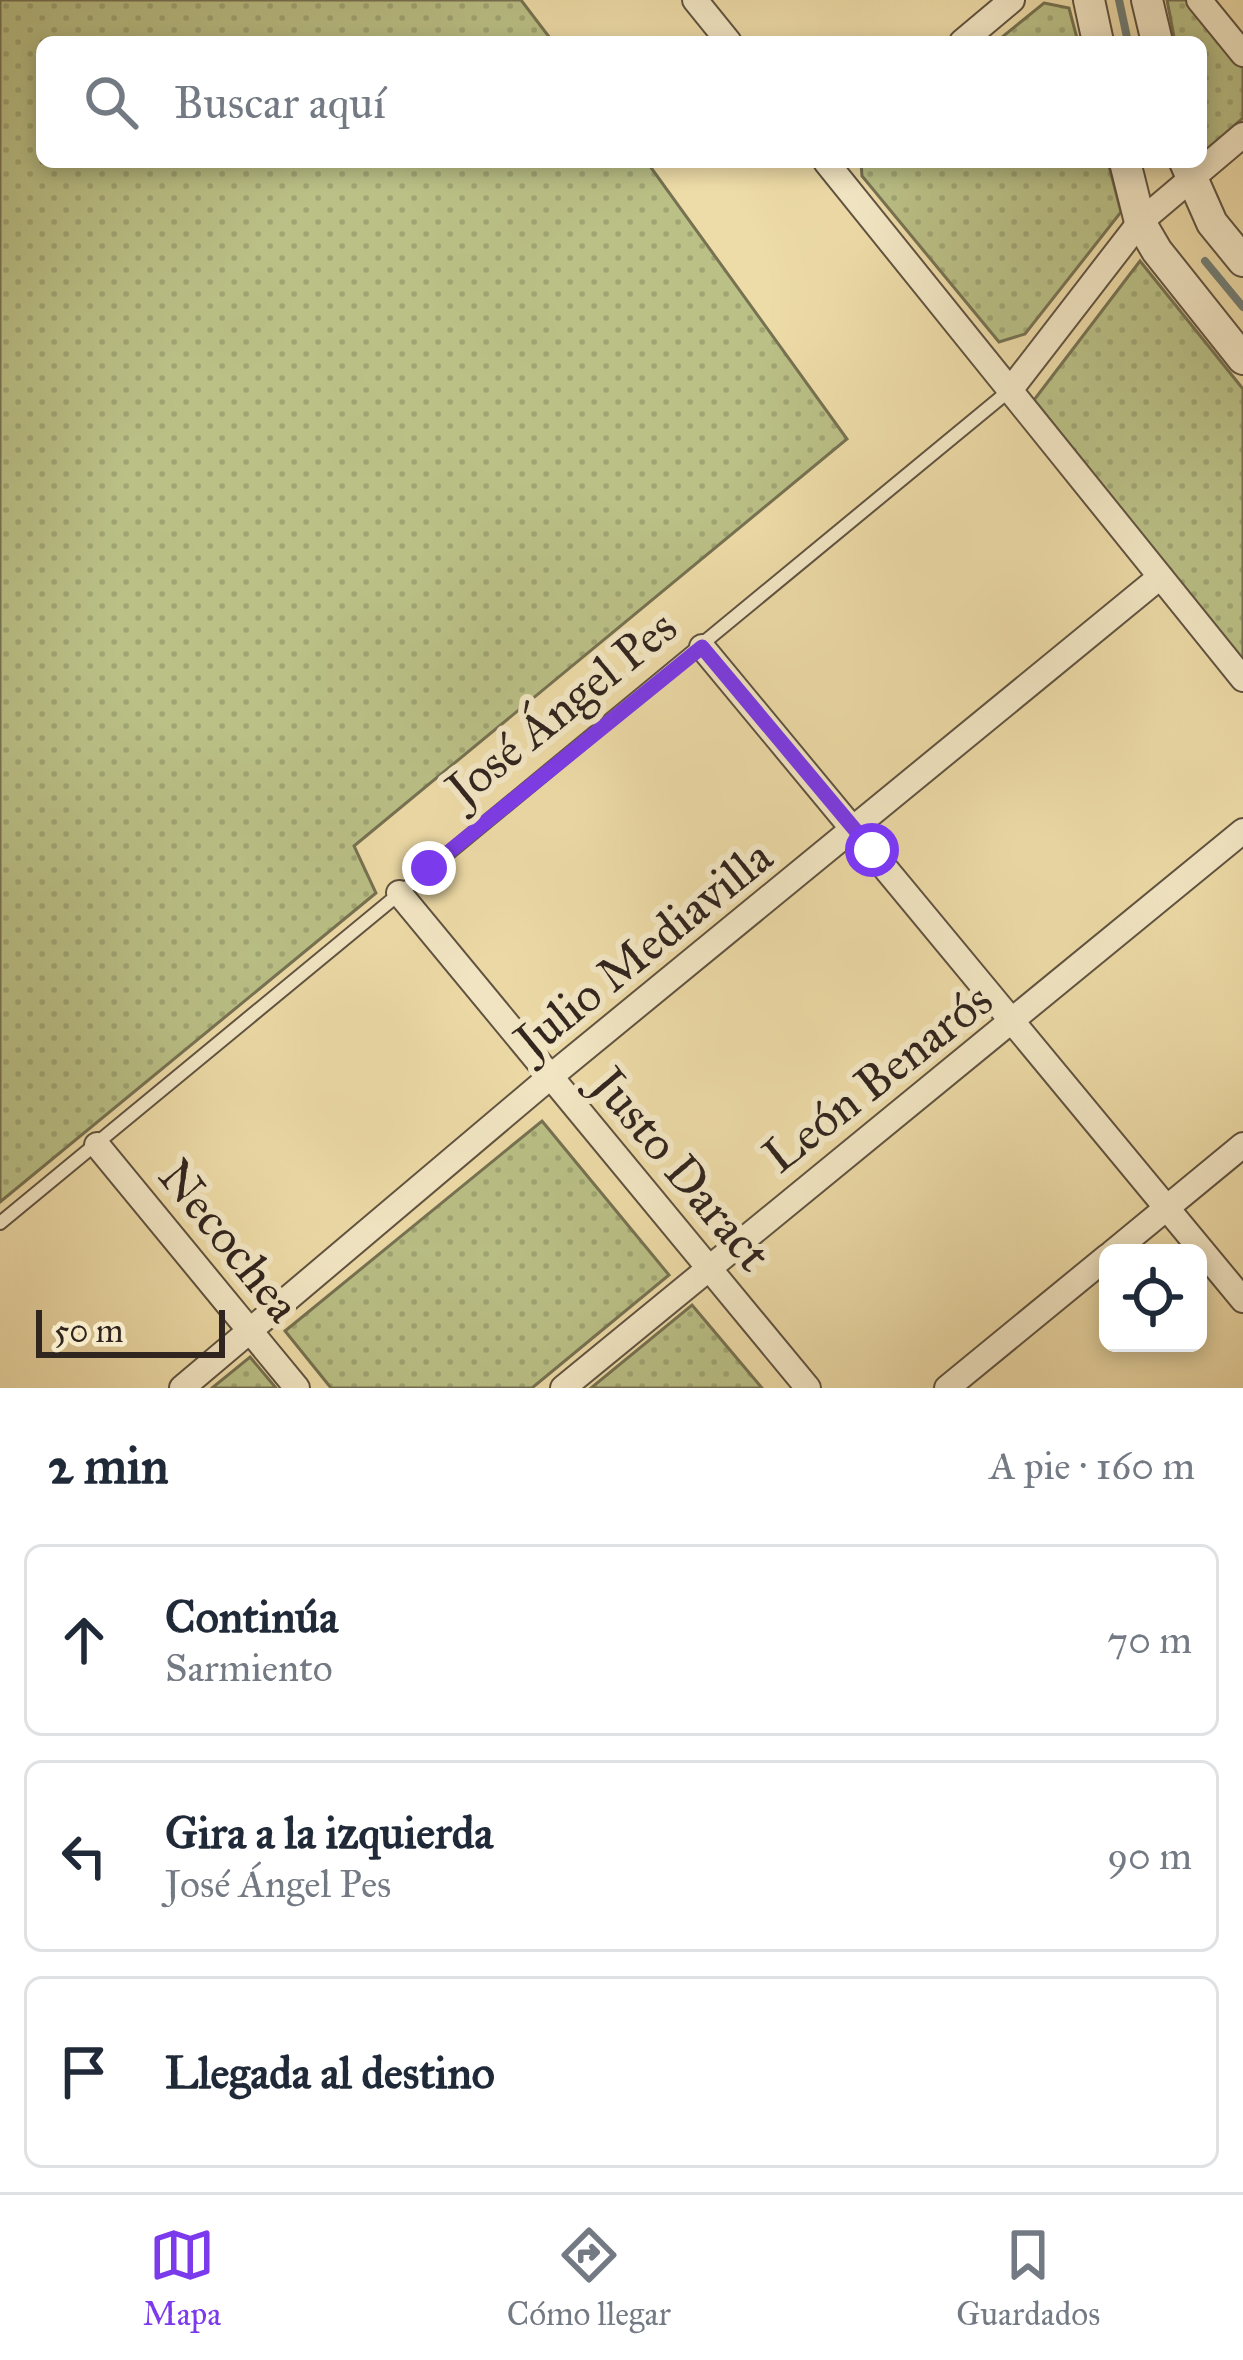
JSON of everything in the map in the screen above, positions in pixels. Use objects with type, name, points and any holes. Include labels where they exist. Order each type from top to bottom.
[{"type":"street","points":[[694,0],[724,36]]},
{"type":"street","points":[[969,36],[1012,0]]},
{"type":"street","points":[[1089,0],[1097,36]]},
{"type":"street","points":[[1148,0],[1156,36]]},
{"type":"street","points":[[1199,0],[1243,54]]},
{"type":"street","points":[[1207,159],[1243,135]]},
{"type":"street","points":[[831,168],[1243,680]]},
{"type":"street","points":[[1127,168],[1140,222],[1180,283],[1243,359]]},
{"type":"street","points":[[1188,171],[1212,223],[1243,261]]},
{"type":"street","name":"José Ángel Pes","points":[[1011,389],[1140,222],[1188,171]]},
{"type":"street","name":"Julio Mediavilla","points":[[182,1388],[550,1076],[856,831],[1160,577]]},
{"type":"street","points":[[702,647],[1243,1300]]},
{"type":"street","name":"León Benarós","points":[[563,1388],[1243,831]]},
{"type":"street","name":"Justo Daract","points":[[399,893],[808,1388]]},
{"type":"street","name":"Necochea","points":[[97,1145],[297,1388]]},
{"type":"street","points":[[1123,1244],[1243,1145]]},
{"type":"street","points":[[947,1388],[1099,1264]]},
{"type":"lane","name":"José Ángel Pes","points":[[0,1223],[1011,389]]},
{"type":"green space","points":[[0,0],[521,0],[548,36],[36,36],[36,168],[651,168],[847,439],[354,846],[376,893],[0,1202]]},
{"type":"green space","points":[[1167,0],[1187,0],[1243,68],[1243,118],[1207,150],[1207,36],[1174,36]]},
{"type":"green space","points":[[1044,3],[1069,8],[1076,36],[1003,36]]},
{"type":"green space","points":[[861,168],[1110,168],[1121,212],[1025,334],[999,342],[862,176]]},
{"type":"green space","points":[[1140,261],[1243,389],[1243,661],[1034,400]]},
{"type":"green space","points":[[542,1121],[669,1275],[532,1388],[331,1388],[285,1331]]},
{"type":"green space","points":[[692,1305],[762,1388],[591,1388]]},
{"type":"green space","points":[[250,1357],[276,1388],[212,1388]]},
{"type":"waterway","points":[[1119,0],[1127,36]]},
{"type":"waterway","points":[[1205,261],[1243,307]]},
{"type":"route","points":[[429,868],[702,647],[872,850]]}]
